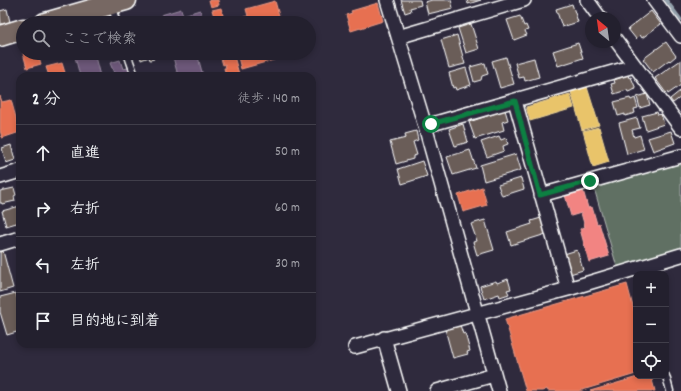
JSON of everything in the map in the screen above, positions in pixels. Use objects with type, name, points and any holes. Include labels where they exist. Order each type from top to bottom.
[{"type":"main road","points":[[69,16],[118,2]]},
{"type":"main road","points":[[0,36],[16,31]]},
{"type":"street","points":[[387,0],[425,126],[499,391]]},
{"type":"street","points":[[398,37],[524,0]]},
{"type":"street","points":[[587,0],[596,12]]},
{"type":"street","points":[[654,0],[681,36]]},
{"type":"street","points":[[621,48],[681,128]]},
{"type":"street","points":[[425,126],[634,66]]},
{"type":"street","points":[[515,101],[540,195],[568,289]]},
{"type":"street","points":[[540,195],[681,156]]},
{"type":"street","points":[[0,177],[16,172]]},
{"type":"street","points":[[0,242],[16,239]]},
{"type":"street","points":[[636,271],[681,255]]},
{"type":"street","points":[[355,346],[633,272]]},
{"type":"street","points":[[384,338],[399,391]]},
{"type":"street","points":[[437,391],[494,375]]},
{"type":"lane","points":[[118,2],[118,16]]},
{"type":"lane","points":[[129,60],[134,72]]},
{"type":"lane","points":[[667,379],[670,391]]},
{"type":"green space","points":[[681,162],[681,248],[617,267],[594,188]]},
{"type":"building: 住宅","points":[[587,87],[599,125],[582,130],[571,92]]},
{"type":"building: 住宅","points":[[570,94],[574,108],[530,121],[526,107]]},
{"type":"building: 住宅","points":[[599,127],[609,162],[593,167],[583,131]]},
{"type":"building: 商業","points":[[209,0],[218,0],[219,5],[211,7]]},
{"type":"building: 商業","points":[[275,1],[279,16],[248,16],[246,9]]},
{"type":"building: 商業","points":[[378,3],[383,21],[351,31],[346,15],[352,13],[351,11]]},
{"type":"building: 商業","points":[[221,8],[223,16],[214,16],[212,10]]},
{"type":"building: 商業","points":[[25,60],[40,60],[41,64],[27,68]]},
{"type":"building: 商業","points":[[222,60],[235,60],[238,72],[225,72],[225,64],[223,65]]},
{"type":"building: 商業","points":[[239,60],[273,60],[241,69]]},
{"type":"building: 商業","points":[[62,63],[65,72],[48,72],[46,67]]},
{"type":"building: 商業","points":[[0,96],[2,102],[11,100],[16,118],[16,133],[2,138],[0,130]]},
{"type":"building: 商業","points":[[482,187],[487,205],[463,212],[458,195]]},
{"type":"building: 商業","points":[[627,284],[633,307],[633,375],[579,391],[548,391],[547,389],[542,391],[526,391],[505,319]]},
{"type":"building: 商業","points":[[633,378],[652,379],[655,391],[590,391]]},
{"type":"building: 業務","points":[[181,9],[183,15],[200,10],[202,16],[161,16]]},
{"type":"building: 業務","points":[[76,60],[96,60],[99,72],[79,72]]},
{"type":"building: 業務","points":[[120,60],[123,69],[128,68],[129,72],[114,72],[110,63]]},
{"type":"building: 業務","points":[[174,60],[199,60],[202,72],[177,72]]},
{"type":"building: 医療","points":[[583,190],[588,208],[592,207],[597,224],[599,223],[609,256],[589,262],[580,229],[585,227],[581,213],[571,216],[565,195]]},
{"type":"building: その他","points":[[401,0],[420,0],[421,5],[410,8],[411,11],[405,13]]},
{"type":"building: その他","points":[[432,0],[451,0],[453,8],[428,14],[425,2]]},
{"type":"building: その他","points":[[467,0],[481,0],[468,4]]},
{"type":"building: その他","points":[[572,4],[578,22],[562,27],[556,9]]},
{"type":"building: その他","points":[[7,9],[10,22],[1,25],[0,11]]},
{"type":"building: その他","points":[[651,11],[661,24],[642,38],[640,35],[636,39],[628,29]]},
{"type":"building: その他","points":[[520,16],[524,26],[526,25],[528,30],[525,31],[527,35],[514,40],[507,20]]},
{"type":"building: その他","points":[[471,24],[479,49],[466,53],[458,28]]},
{"type":"building: その他","points":[[457,35],[465,64],[449,68],[441,40]]},
{"type":"building: その他","points":[[666,42],[676,56],[653,72],[643,59]]},
{"type":"building: その他","points":[[578,43],[583,58],[558,66],[553,51]]},
{"type":"building: その他","points":[[506,57],[514,84],[500,88],[492,61]]},
{"type":"building: その他","points":[[534,58],[539,77],[525,81],[524,77],[519,78],[515,63]]},
{"type":"building: その他","points":[[681,60],[681,85],[668,94],[655,78]]},
{"type":"building: その他","points":[[485,63],[488,74],[482,76],[481,80],[474,82],[470,67]]},
{"type":"building: その他","points":[[466,68],[471,85],[456,90],[455,87],[453,88],[449,73]]},
{"type":"building: その他","points":[[628,75],[629,78],[631,77],[636,89],[614,94],[611,84],[615,83],[614,80]]},
{"type":"building: その他","points":[[680,91],[681,97],[673,103],[670,99]]},
{"type":"building: その他","points":[[647,94],[650,105],[640,108],[637,97]]},
{"type":"building: その他","points":[[630,98],[631,100],[635,98],[638,108],[634,109],[635,113],[625,116],[625,114],[618,116],[614,102]]},
{"type":"building: その他","points":[[505,110],[508,120],[502,122],[504,130],[475,139],[469,122]]},
{"type":"building: その他","points":[[657,112],[658,115],[661,114],[664,124],[646,130],[642,116]]},
{"type":"building: その他","points":[[637,118],[640,128],[632,130],[634,137],[640,135],[644,149],[627,154],[619,123]]},
{"type":"building: その他","points":[[463,124],[468,142],[455,146],[449,129]]},
{"type":"building: その他","points":[[416,131],[418,140],[413,142],[417,155],[413,156],[413,159],[396,164],[390,142],[406,138],[405,134]]},
{"type":"building: その他","points":[[671,131],[675,143],[653,151],[648,138]]},
{"type":"building: その他","points":[[499,136],[501,140],[506,138],[508,144],[503,146],[504,151],[487,157],[481,142]]},
{"type":"building: その他","points":[[11,145],[15,160],[6,163],[2,148]]},
{"type":"building: その他","points":[[470,150],[476,168],[453,175],[447,157]]},
{"type":"building: その他","points":[[516,154],[521,170],[484,181],[480,165]]},
{"type":"building: その他","points":[[422,161],[427,176],[402,184],[398,169]]},
{"type":"building: その他","points":[[521,178],[524,189],[502,196],[498,185]]},
{"type":"building: その他","points":[[14,188],[16,195],[14,196],[15,201],[2,204],[0,203],[0,191]]},
{"type":"building: その他","points":[[16,207],[16,223],[6,226],[2,211]]},
{"type":"building: その他","points":[[541,218],[546,234],[511,245],[507,232],[532,224],[531,221]]},
{"type":"building: その他","points":[[485,220],[494,250],[477,255],[473,242],[477,241],[471,224]]},
{"type":"building: その他","points":[[577,250],[583,270],[570,274],[564,254]]},
{"type":"building: その他","points":[[3,251],[13,288],[0,292],[0,252]]},
{"type":"building: その他","points":[[508,279],[511,289],[507,290],[509,294],[500,297],[499,294],[484,299],[480,286],[496,281],[497,283]]},
{"type":"building: その他","points":[[16,293],[16,332],[7,335],[0,312],[0,297]]},
{"type":"building: その他","points":[[460,325],[463,334],[465,333],[470,351],[467,352],[468,354],[453,358],[445,329]]},
{"type":"waterway","points":[[666,0],[681,20]]},
{"type":"route","points":[[431,124],[515,101],[540,195],[590,181]]}]
